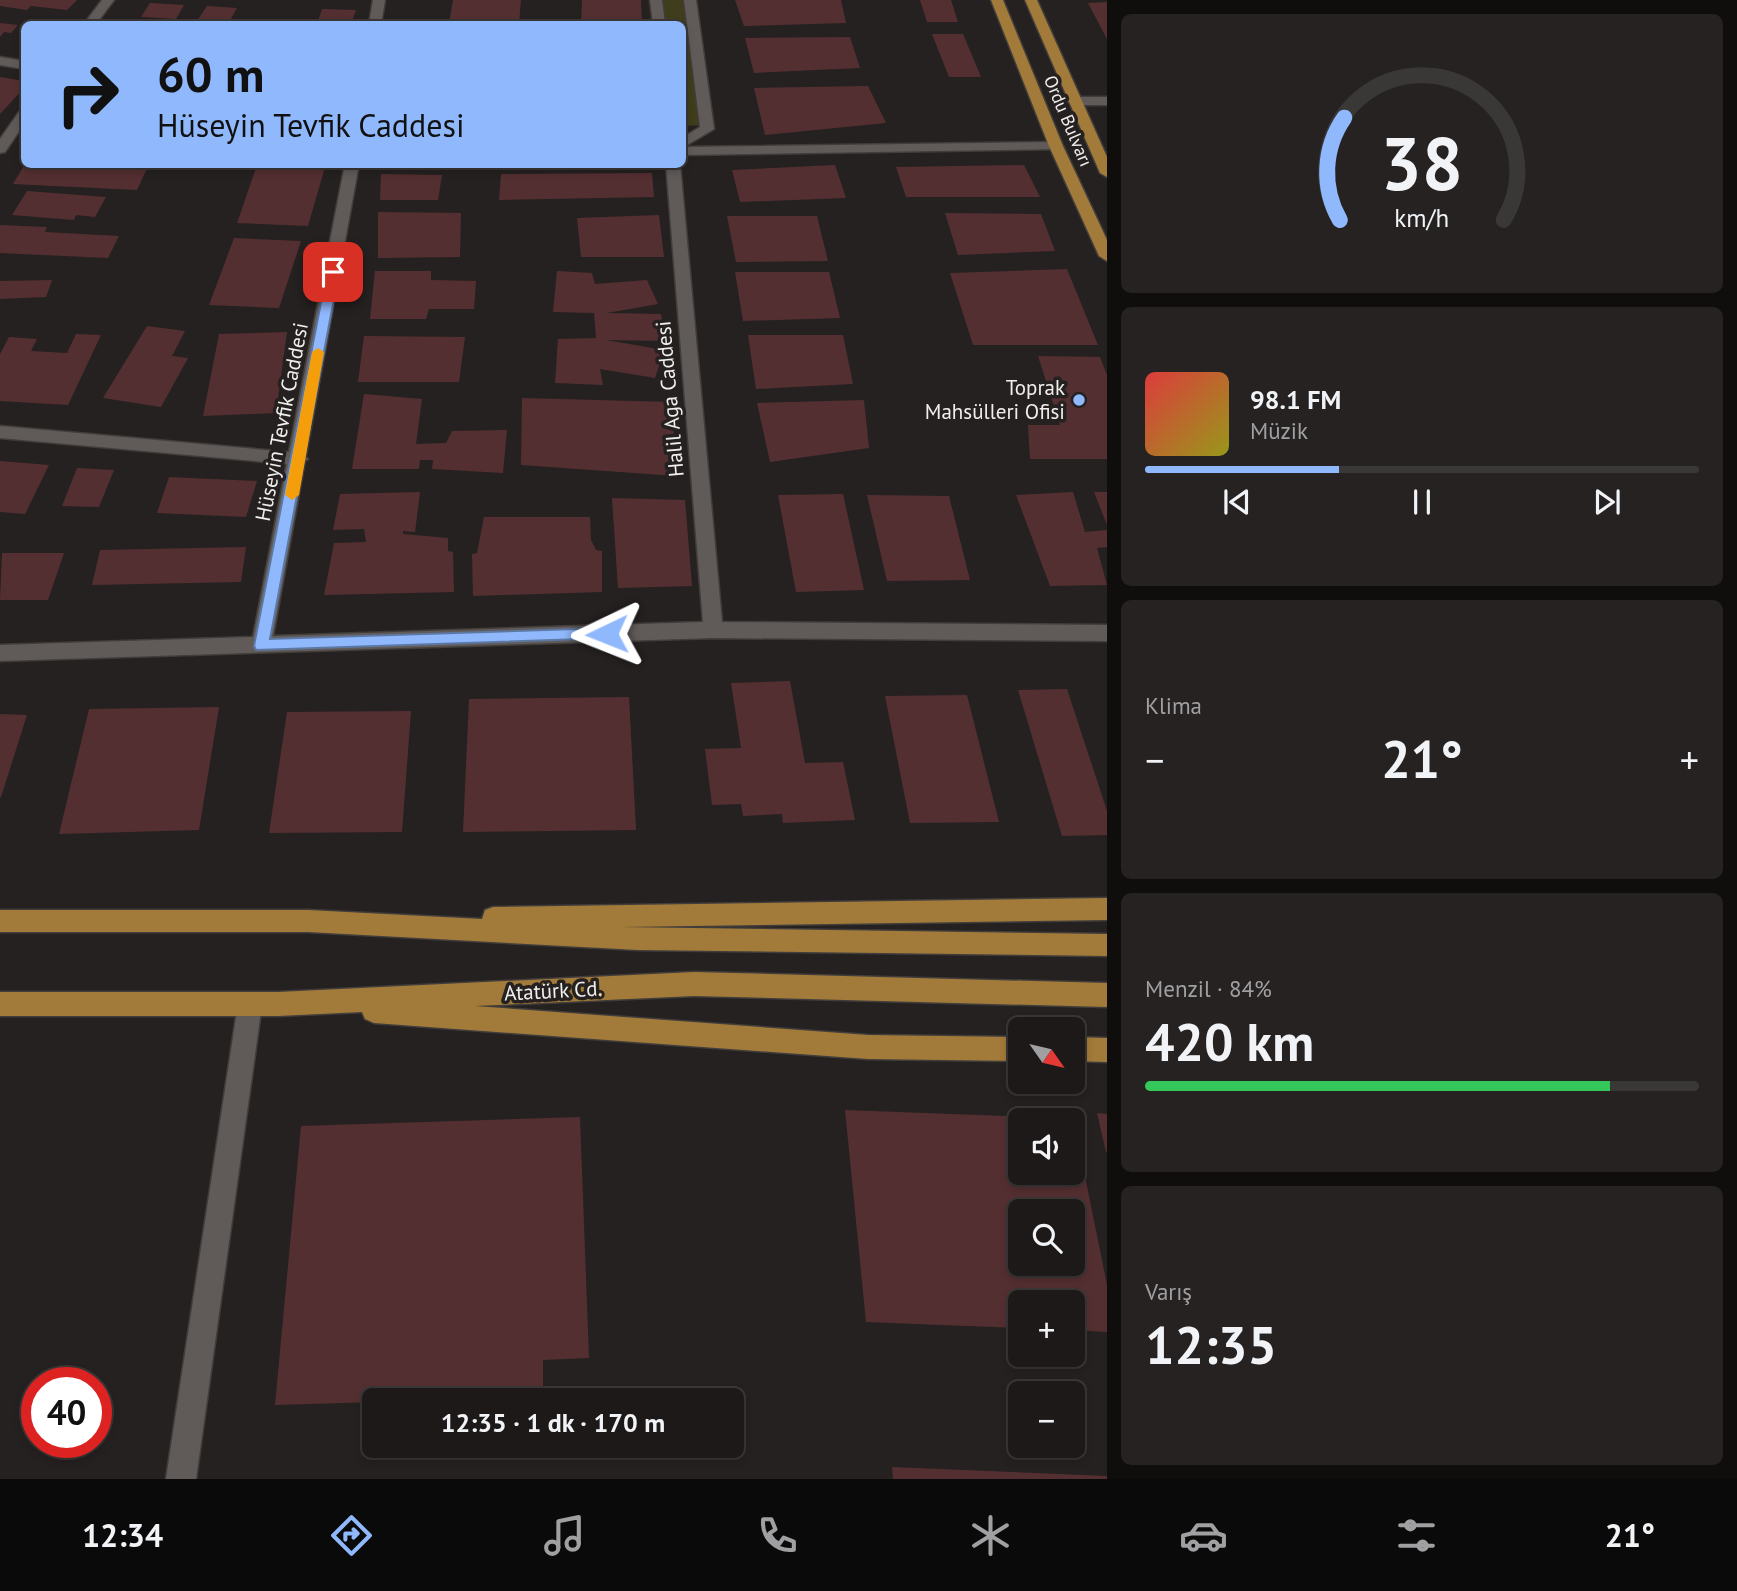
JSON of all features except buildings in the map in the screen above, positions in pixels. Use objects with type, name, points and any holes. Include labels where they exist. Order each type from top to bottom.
[{"type":"main road","name":"Ordu Bulvarı","points":[[996,0],[1056,146],[1107,256]]},
{"type":"main road","name":"Ordu Bulvarı","points":[[1031,0],[1107,173]]},
{"type":"main road","points":[[0,921],[308,921],[1107,909]]},
{"type":"main road","points":[[308,921],[638,939],[1107,945]]},
{"type":"main road","name":"Atatürk Cd.","points":[[0,1004],[278,1004],[694,985],[1107,995]]},
{"type":"main road","points":[[278,1004],[868,1047],[1008,1049]]},
{"type":"main road","points":[[1085,1049],[1107,1050]]},
{"type":"street","points":[[92,21],[108,0]]},
{"type":"street","points":[[376,21],[379,0]]},
{"type":"street","points":[[656,0],[659,21]]},
{"type":"street","points":[[686,142],[707,129],[690,0]]},
{"type":"street","points":[[0,61],[21,64]]},
{"type":"street","points":[[1074,100],[1107,101]]},
{"type":"street","points":[[0,149],[21,119]]},
{"type":"street","points":[[686,151],[1056,146]]},
{"type":"street","name":"Hüseyin Tevfik Caddesi","points":[[261,646],[299,459],[351,168]]},
{"type":"street","name":"Halil Aga Caddesi","points":[[673,168],[713,630]]},
{"type":"street","points":[[0,432],[299,459]]},
{"type":"street","points":[[0,653],[713,630],[1107,633]]},
{"type":"street","points":[[181,1479],[250,1004]]},
{"type":"shaded area","points":[[656,0],[690,0],[707,125],[686,126],[686,21],[659,21]]},
{"type":"slow traffic","points":[[292,495],[318,352]]},
{"type":"place","name":"Toprak Mahsülleri Ofisi","points":[[1079,400]]},
{"type":"route","points":[[333,272],[261,646],[607,634]]}]
